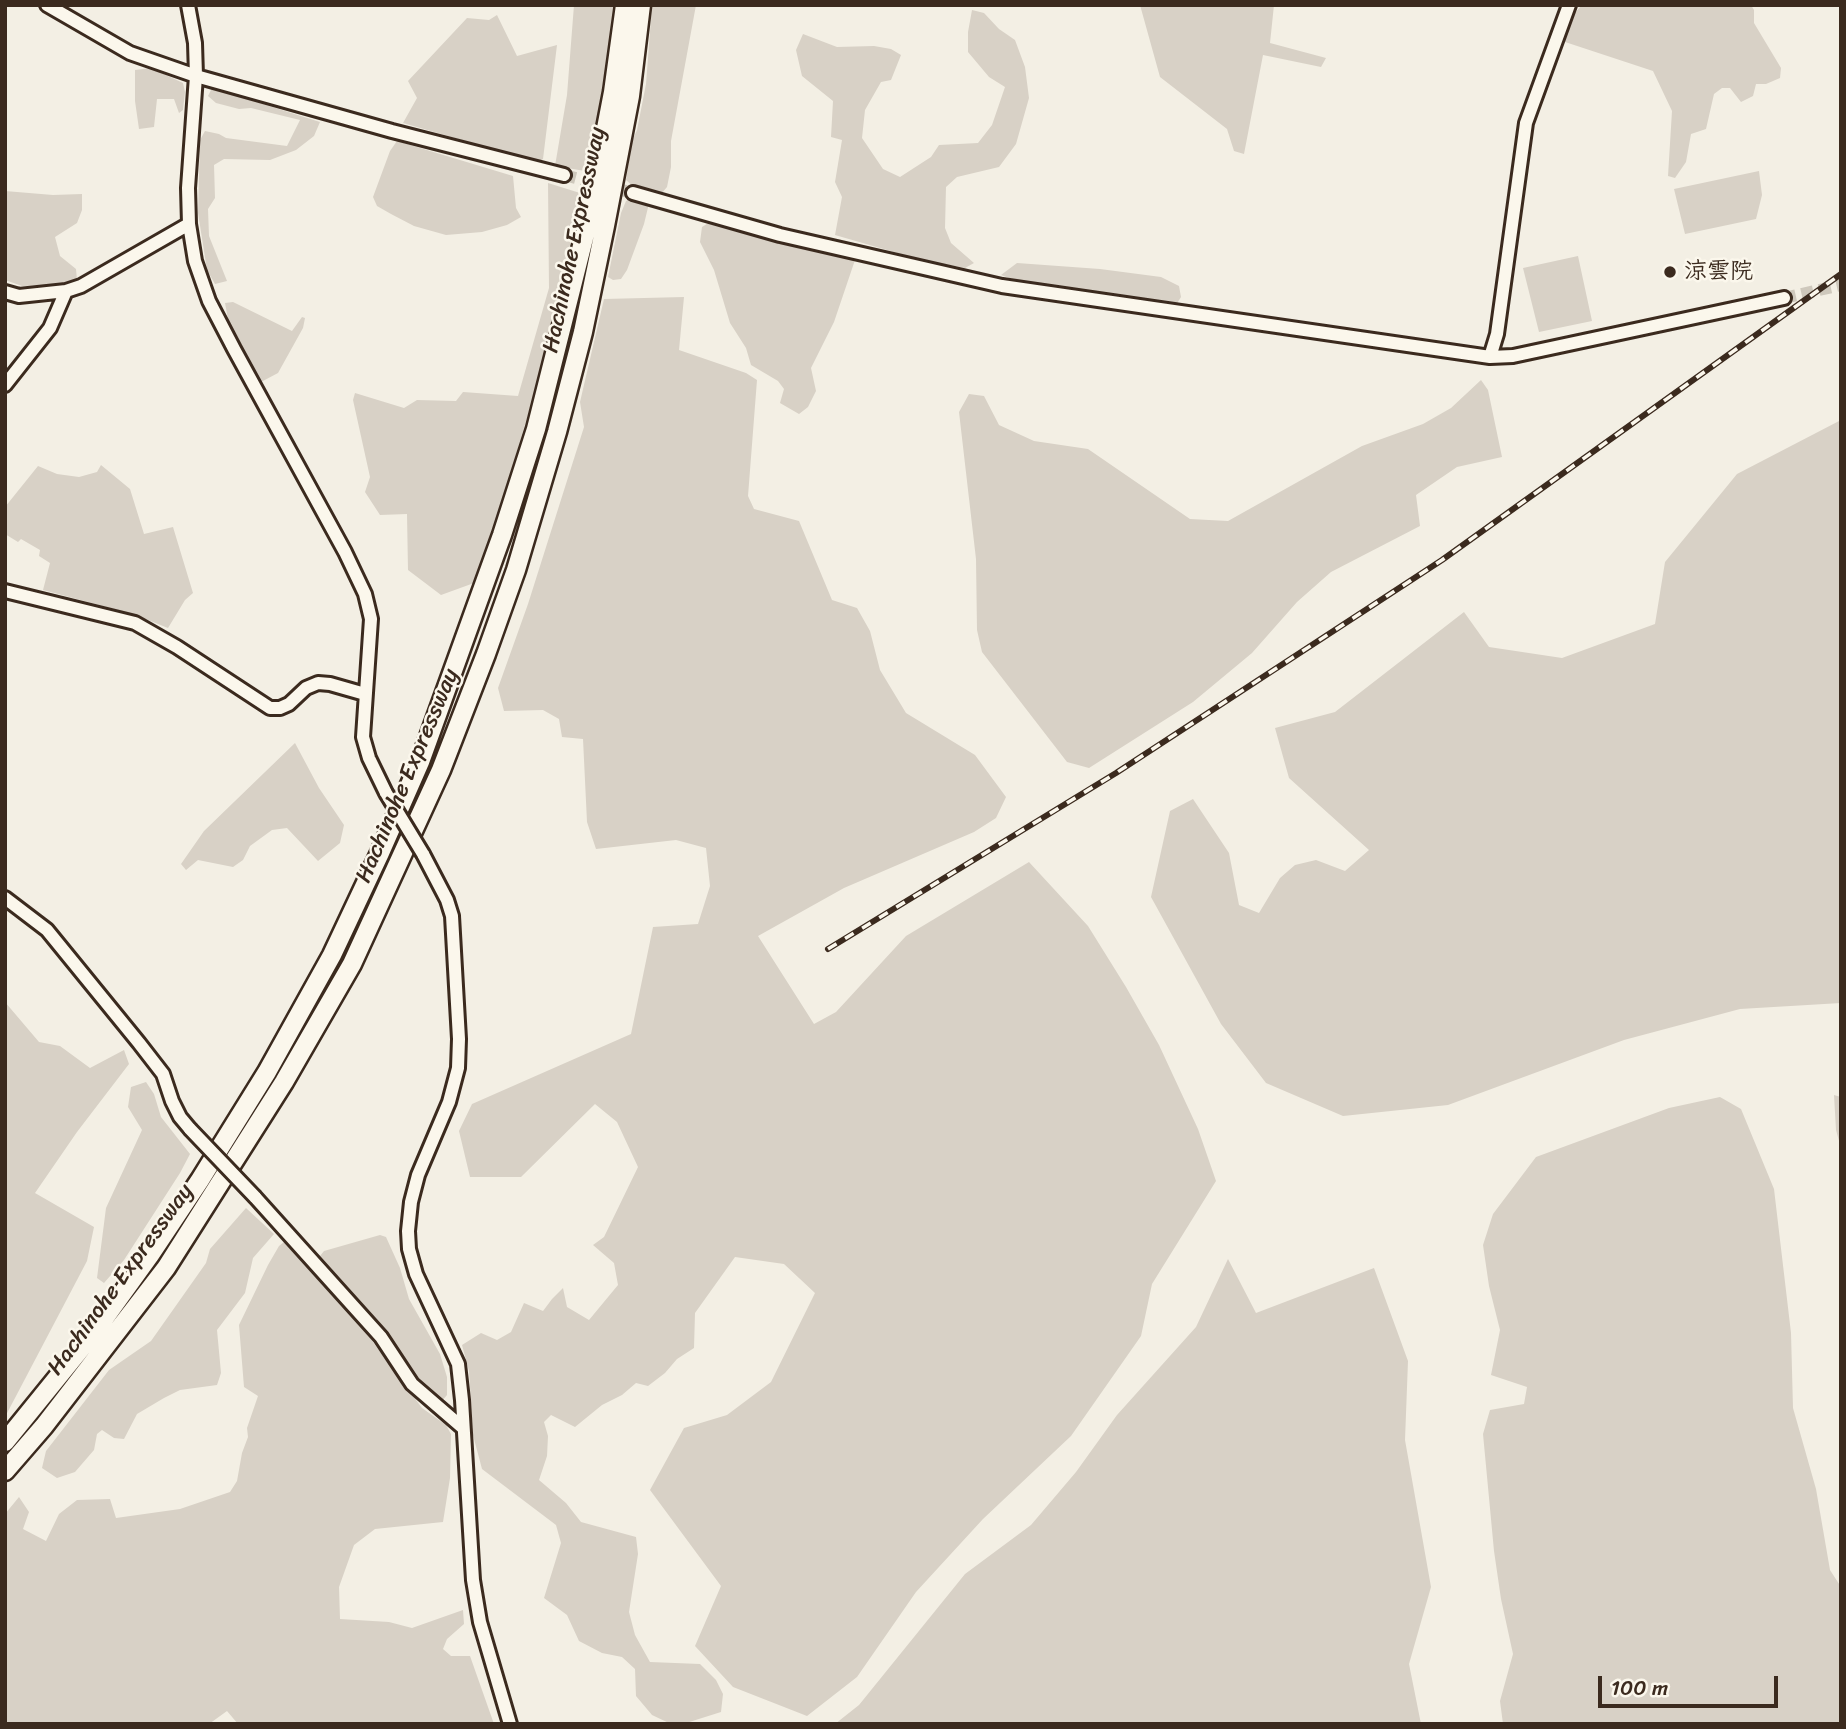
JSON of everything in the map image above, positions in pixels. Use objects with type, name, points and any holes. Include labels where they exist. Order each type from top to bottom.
[{"type":"highway","name":"Hachinohe Expressway","points":[[5,1442],[96,1331],[150,1255],[267,1072],[332,955],[415,774],[502,535],[537,429],[588,222],[613,92],[625,5]]},
{"type":"highway","name":"Hachinohe Expressway","points":[[5,1471],[44,1426],[166,1268],[277,1093],[352,964],[440,770],[516,570],[557,432],[583,332],[608,213],[630,96],[641,5]]},
{"type":"street","points":[[47,5],[130,53],[196,76],[288,103],[564,175]]},
{"type":"street","points":[[188,5],[195,43],[196,76],[188,178],[189,224],[195,261],[209,301],[365,594],[371,619],[363,737],[369,758],[386,793],[423,855],[447,900],[452,916],[460,1040],[458,1068],[449,1102],[418,1175],[411,1202],[409,1249],[416,1274],[458,1364],[473,1580],[480,1622],[510,1724]]},
{"type":"street","points":[[1490,357],[1497,334],[1526,122],[1569,5]]},
{"type":"street","points":[[633,193],[780,235],[1003,286],[1490,357],[1513,356],[1784,298]]},
{"type":"street","points":[[5,292],[19,296],[66,291],[81,286],[189,224]]},
{"type":"street","points":[[5,385],[50,328],[66,291]]},
{"type":"street","points":[[5,591],[135,623],[166,640],[270,708],[289,704],[306,688],[318,683],[365,694]]},
{"type":"street","points":[[5,898],[47,930],[139,1044],[163,1074],[172,1101],[190,1129],[381,1337],[412,1384],[463,1428]]},
{"type":"shaded area","points":[[574,5],[616,5],[596,125],[585,171],[555,166],[567,95]]},
{"type":"shaded area","points":[[652,5],[696,5],[671,141],[671,167],[667,187],[661,194],[651,195],[644,224],[627,270],[621,279],[613,280],[608,277],[621,213],[626,201],[632,198],[634,187],[626,180],[646,84]]},
{"type":"shaded area","points":[[1140,5],[1274,5],[1270,43],[1326,58],[1321,67],[1263,55],[1244,154],[1234,151],[1227,129],[1160,77]]},
{"type":"shaded area","points":[[1582,5],[1751,5],[1754,10],[1754,23],[1781,68],[1780,78],[1766,84],[1756,84],[1753,96],[1741,102],[1730,88],[1722,88],[1714,94],[1706,129],[1691,134],[1686,162],[1675,178],[1668,176],[1672,111],[1653,71],[1562,41],[1573,15]]},
{"type":"shaded area","points":[[972,10],[984,13],[999,29],[1015,40],[1025,67],[1029,98],[1016,144],[999,167],[957,177],[946,187],[945,228],[951,243],[974,263],[965,268],[918,259],[835,235],[842,197],[835,182],[842,140],[831,137],[833,101],[802,76],[796,50],[803,34],[837,47],[874,46],[891,49],[901,55],[891,80],[881,82],[865,110],[862,138],[883,169],[900,177],[931,157],[939,145],[978,143],[992,125],[1005,87],[989,77],[968,52]]},
{"type":"shaded area","points":[[497,15],[517,56],[557,45],[543,159],[538,162],[403,123],[417,98],[408,81],[467,18],[489,20]]},
{"type":"shaded area","points":[[151,68],[183,83],[183,110],[179,113],[174,99],[157,99],[154,127],[139,129],[135,70]]},
{"type":"shaded area","points":[[212,88],[320,122],[314,136],[296,150],[270,160],[224,159],[214,165],[215,198],[208,209],[209,236],[227,281],[215,284],[207,270],[198,213],[200,140],[205,131],[226,138],[287,146],[300,120],[216,103],[208,96]]},
{"type":"shaded area","points":[[397,141],[513,176],[516,208],[521,217],[507,225],[482,232],[446,235],[414,226],[377,206],[373,197],[390,151]]},
{"type":"shaded area","points":[[1759,171],[1762,195],[1756,219],[1685,234],[1674,189]]},
{"type":"shaded area","points":[[548,183],[580,193],[561,291],[540,375],[491,537],[474,583],[441,595],[408,570],[407,514],[380,515],[365,492],[370,477],[353,400],[355,393],[404,408],[417,400],[456,401],[463,392],[518,396],[549,288]]},
{"type":"shaded area","points":[[5,191],[53,195],[82,194],[82,210],[77,223],[55,237],[60,256],[76,269],[77,280],[62,285],[22,286],[5,280]]},
{"type":"shaded area","points":[[710,222],[796,247],[855,260],[834,322],[811,368],[816,391],[808,407],[799,414],[780,403],[784,389],[778,381],[751,365],[746,348],[730,323],[714,270],[700,242],[702,227]]},
{"type":"shaded area","points":[[1578,256],[1592,321],[1539,332],[1523,268]]},
{"type":"shaded area","points":[[1017,263],[1161,277],[1179,286],[1181,297],[1176,305],[1017,281],[1001,275]]},
{"type":"shaded area","points":[[684,297],[679,350],[746,373],[757,380],[748,496],[754,509],[799,521],[832,600],[857,608],[870,631],[880,670],[906,713],[975,755],[1006,797],[996,818],[974,832],[844,888],[758,936],[814,1024],[836,1012],[906,936],[1029,862],[1088,926],[1126,987],[1159,1045],[1198,1129],[1216,1181],[1152,1284],[1141,1336],[1071,1436],[983,1519],[916,1592],[857,1677],[807,1716],[733,1687],[695,1646],[721,1586],[650,1490],[684,1428],[727,1415],[771,1382],[815,1293],[784,1264],[735,1257],[695,1313],[694,1348],[677,1359],[665,1373],[648,1386],[636,1383],[575,1427],[551,1415],[544,1422],[548,1436],[547,1456],[539,1480],[566,1503],[581,1522],[636,1537],[638,1554],[629,1612],[635,1635],[650,1662],[700,1664],[716,1680],[723,1694],[721,1712],[683,1724],[671,1724],[652,1715],[636,1696],[635,1669],[622,1657],[602,1653],[579,1641],[567,1615],[544,1598],[561,1543],[556,1525],[482,1469],[473,1435],[469,1371],[462,1345],[481,1333],[497,1340],[511,1332],[524,1303],[543,1311],[563,1288],[567,1307],[589,1320],[618,1285],[614,1263],[593,1245],[604,1237],[638,1167],[617,1122],[595,1104],[521,1177],[470,1177],[459,1131],[472,1104],[631,1034],[653,927],[698,924],[710,886],[706,848],[676,840],[596,849],[587,822],[583,739],[562,737],[559,719],[543,710],[504,711],[498,688],[528,604],[584,427],[580,402],[604,299]]},
{"type":"shaded area","points":[[233,302],[292,331],[302,317],[305,318],[303,328],[278,373],[261,382],[228,319],[225,303]]},
{"type":"shaded area","points":[[1481,380],[1488,390],[1502,457],[1457,467],[1416,495],[1420,526],[1331,572],[1297,602],[1252,653],[1193,702],[1089,768],[1067,762],[982,652],[977,630],[976,559],[959,412],[969,394],[984,396],[999,425],[1034,441],[1088,449],[1190,519],[1228,521],[1362,446],[1423,424],[1451,408]]},
{"type":"shaded area","points":[[1841,420],[1841,1003],[1740,1009],[1624,1040],[1448,1105],[1343,1116],[1266,1083],[1221,1024],[1151,897],[1170,811],[1193,799],[1229,853],[1239,905],[1259,913],[1280,878],[1295,865],[1316,860],[1345,871],[1369,850],[1289,778],[1275,728],[1335,712],[1464,612],[1489,647],[1562,658],[1655,624],[1665,562],[1737,474]]},
{"type":"shaded area","points":[[101,465],[130,489],[144,534],[173,527],[193,593],[185,600],[168,628],[133,614],[43,590],[50,563],[39,556],[40,550],[21,539],[18,542],[5,534],[5,507],[38,466],[57,474],[79,477],[97,472]]},
{"type":"shaded area","points":[[295,743],[319,788],[344,825],[340,843],[318,861],[287,828],[272,830],[250,846],[243,860],[233,867],[198,860],[186,870],[181,864],[204,831]]},
{"type":"shaded area","points":[[5,1002],[39,1042],[60,1046],[90,1068],[124,1050],[129,1064],[35,1193],[94,1227],[87,1261],[5,1417]]},
{"type":"shaded area","points":[[146,1082],[154,1094],[161,1117],[190,1154],[124,1260],[104,1283],[97,1278],[106,1208],[142,1130],[128,1107],[131,1087]]},
{"type":"shaded area","points":[[1834,1095],[1841,1097],[1841,1148],[1836,1130]]},
{"type":"shaded area","points":[[1720,1097],[1741,1109],[1774,1189],[1791,1333],[1793,1408],[1816,1489],[1830,1570],[1841,1587],[1841,1724],[1503,1724],[1500,1701],[1513,1654],[1494,1551],[1483,1434],[1490,1410],[1524,1404],[1527,1387],[1491,1375],[1500,1330],[1489,1286],[1483,1245],[1493,1214],[1536,1157],[1669,1108]]},
{"type":"shaded area","points":[[246,1208],[274,1234],[253,1258],[245,1293],[217,1330],[221,1373],[217,1385],[180,1390],[164,1398],[137,1414],[124,1439],[114,1438],[102,1430],[97,1434],[94,1450],[75,1472],[57,1478],[42,1468],[46,1451],[109,1370],[151,1341],[206,1263],[210,1249]]},
{"type":"shaded area","points":[[380,1235],[386,1237],[400,1268],[409,1299],[440,1354],[447,1377],[447,1395],[442,1401],[417,1383],[385,1333],[320,1256],[324,1251]]},
{"type":"shaded area","points":[[284,1242],[364,1330],[422,1408],[446,1425],[451,1434],[450,1478],[443,1522],[375,1529],[354,1545],[339,1587],[340,1619],[389,1622],[412,1628],[463,1610],[464,1624],[447,1639],[443,1649],[451,1656],[470,1656],[494,1724],[238,1724],[227,1711],[209,1724],[5,1724],[5,1514],[19,1497],[29,1512],[23,1529],[46,1541],[59,1514],[77,1500],[110,1499],[116,1518],[180,1509],[230,1492],[237,1481],[248,1437],[247,1428],[258,1396],[244,1387],[239,1325],[268,1265]]},
{"type":"shaded area","points":[[1228,1259],[1256,1313],[1374,1268],[1408,1361],[1405,1440],[1431,1587],[1409,1664],[1421,1724],[835,1724],[859,1705],[965,1574],[1031,1525],[1076,1472],[1117,1415],[1196,1327]]},
{"type":"tunnel","points":[[564,175],[633,193]]},
{"type":"tunnel","points":[[1784,298],[1841,285]]},
{"type":"railway","points":[[828,949],[1116,773],[1442,560],[1841,274]]},
{"type":"place","name":"涼雲院","points":[[1670,272]]}]
